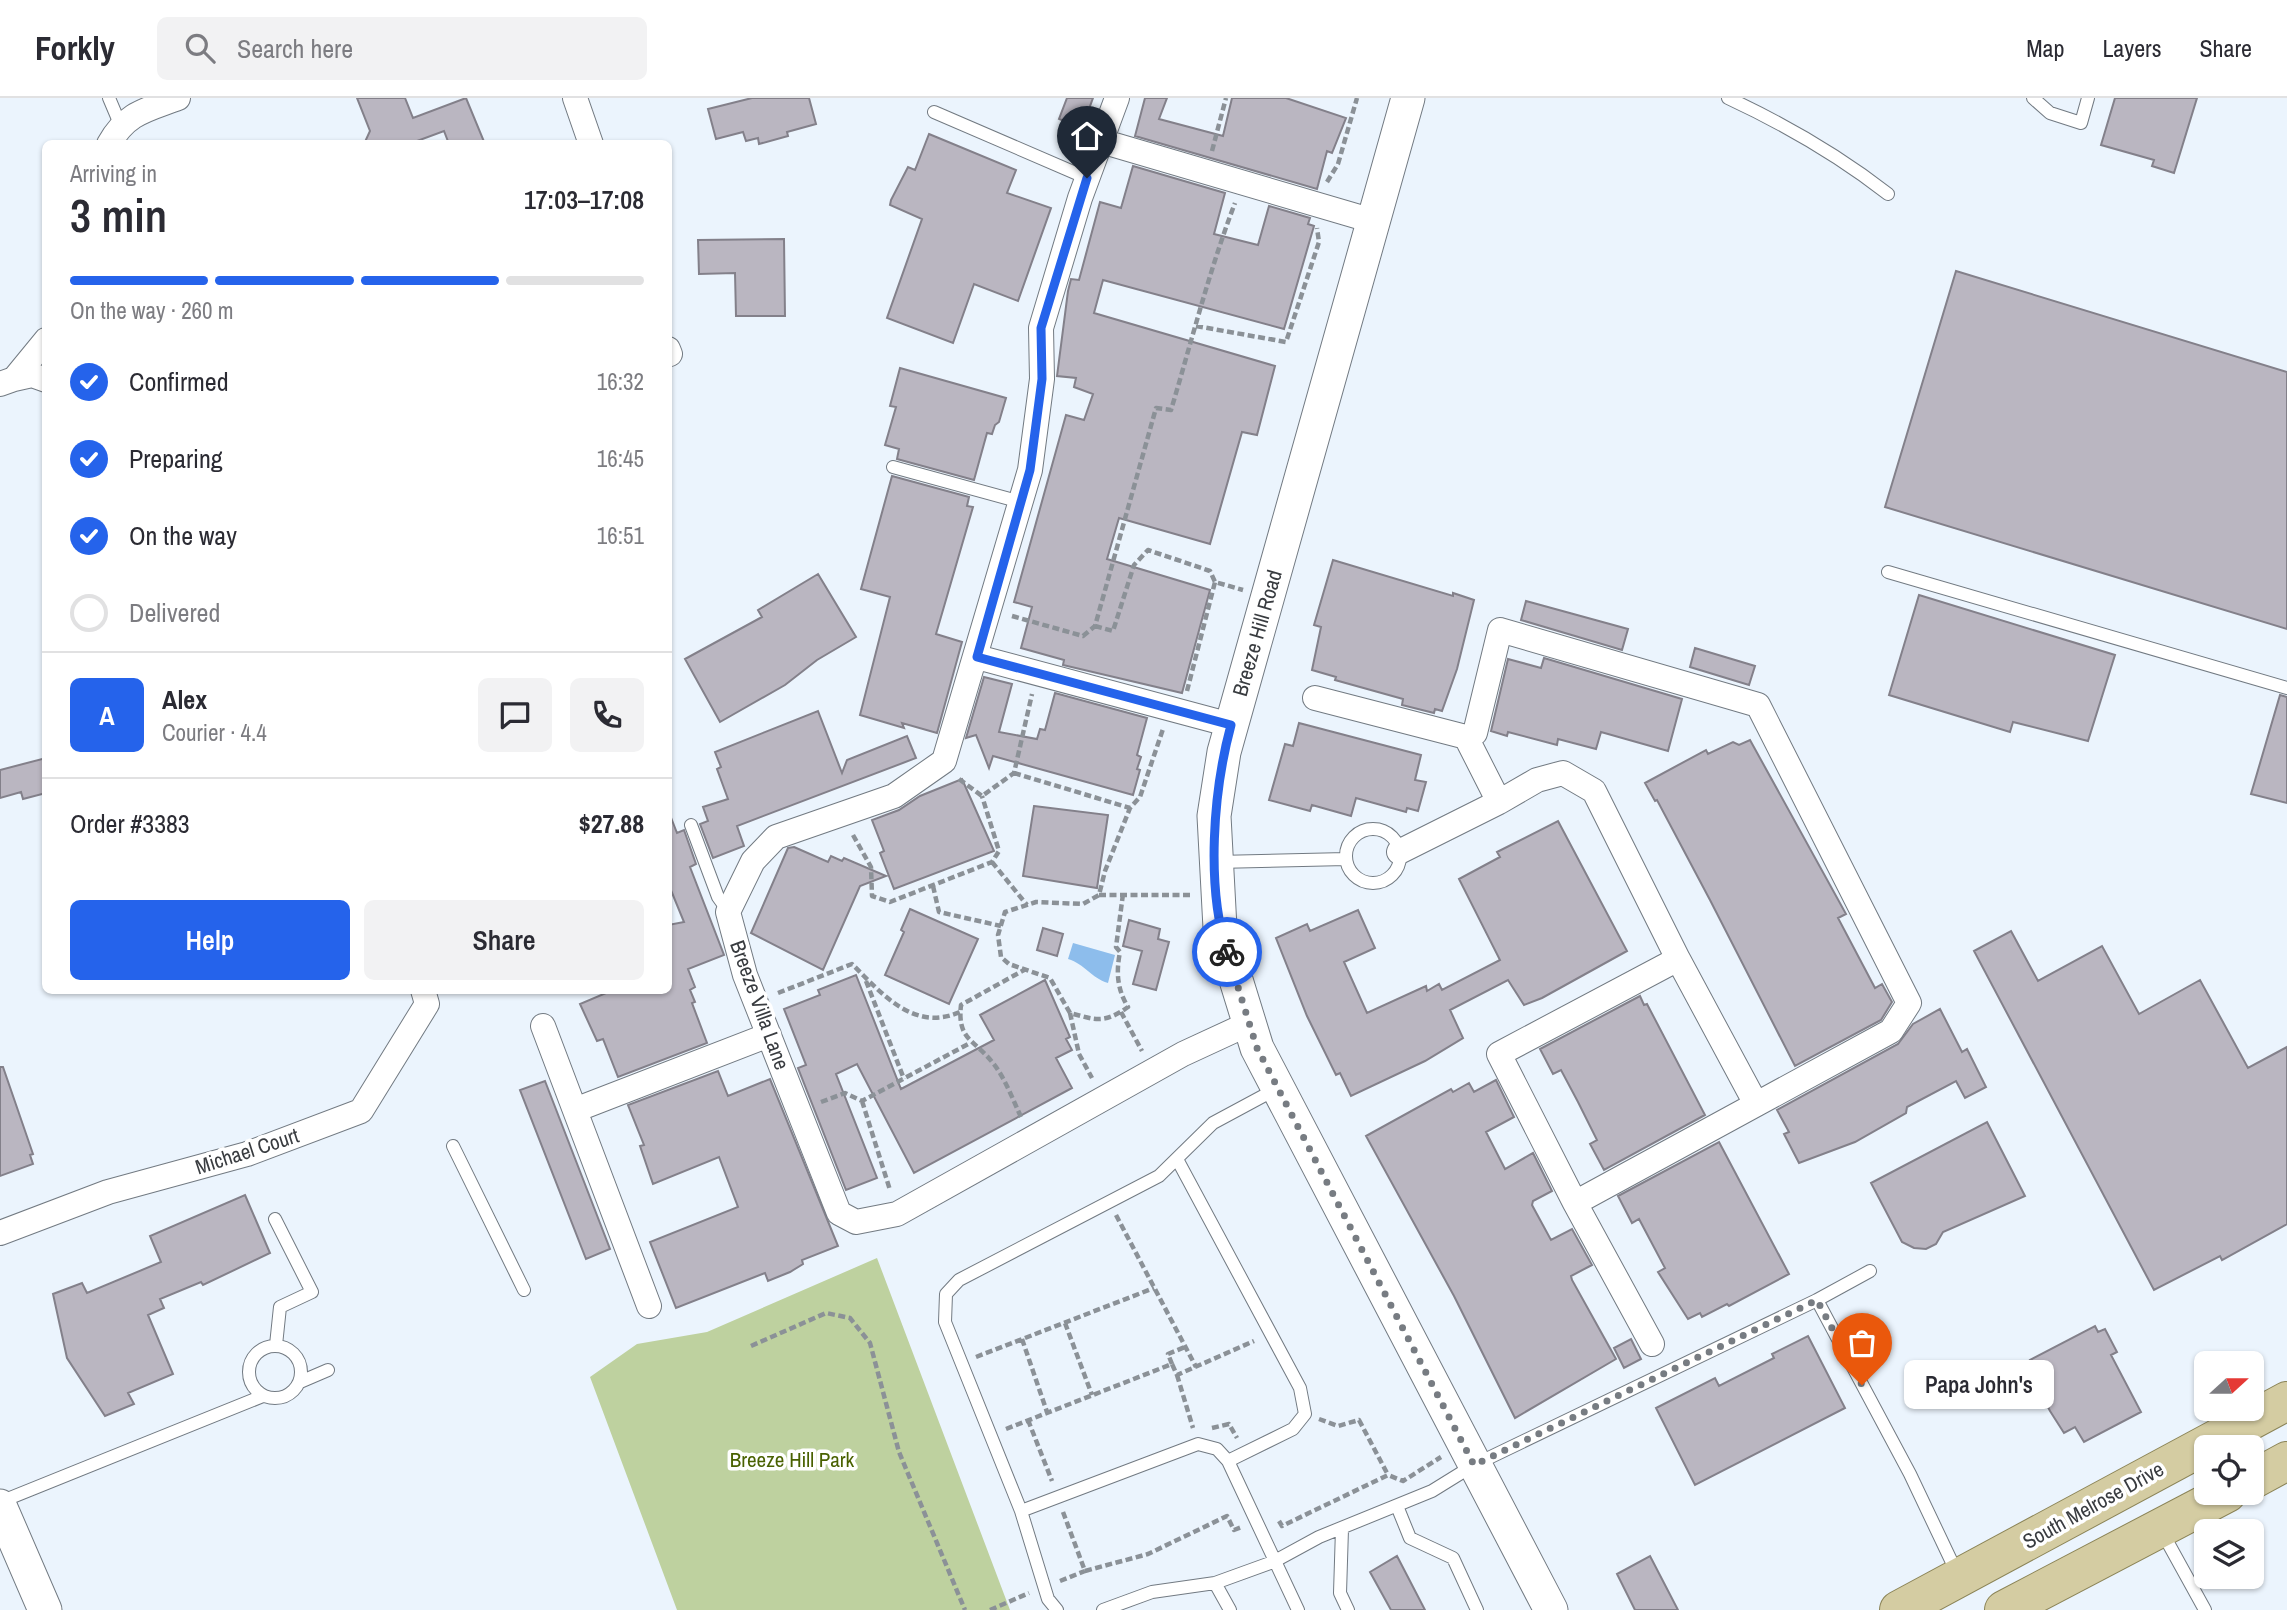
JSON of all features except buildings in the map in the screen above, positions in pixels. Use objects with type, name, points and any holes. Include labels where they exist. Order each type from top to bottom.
[{"type":"main road","name":"South Melrose Drive","points":[[1899,1610],[2287,1401]]},
{"type":"main road","points":[[2264,1473],[2287,1461]]},
{"type":"main road","points":[[2004,1610],[2204,1505]]},
{"type":"street","points":[[114,134],[144,111],[178,98]]},
{"type":"street","points":[[575,98],[590,140]]},
{"type":"street","points":[[940,764],[977,657],[1030,470],[1042,379],[1041,328],[1087,178],[1116,98]]},
{"type":"street","name":"Breeze Hill Road","points":[[1408,98],[1231,725],[1214,816],[1220,928],[1257,1048],[1551,1610]]},
{"type":"street","points":[[1101,141],[1373,221]]},
{"type":"street","points":[[7,381],[42,344]]},
{"type":"street","points":[[7,381],[32,375],[42,379]]},
{"type":"street","points":[[1315,698],[1466,737],[1475,733],[1500,630],[1758,705],[1909,1003],[1891,1031],[1575,1203]]},
{"type":"street","points":[[977,657],[1231,725]]},
{"type":"street","points":[[1466,737],[1499,802]]},
{"type":"street","name":"Breeze Villa Lane","points":[[940,764],[894,796],[776,837],[753,861],[729,912],[745,975],[839,1213],[856,1222],[897,1214],[1182,1054],[1250,1023]]},
{"type":"street","points":[[1399,852],[1537,780],[1563,773],[1586,783],[1594,791],[1678,959],[1756,1104]]},
{"type":"street","points":[[1652,1343],[1575,1203],[1499,1054],[1678,959]]},
{"type":"street","name":"Michael Court","points":[[0,1233],[108,1192],[247,1154],[361,1111],[427,1004],[424,994]]},
{"type":"street","points":[[543,1026],[649,1306]]},
{"type":"street","points":[[575,1110],[769,1035]]},
{"type":"street","points":[[0,1504],[45,1610]]},
{"type":"lane","points":[[109,98],[114,134]]},
{"type":"lane","points":[[1728,98],[1781,122],[1842,159],[1888,194]]},
{"type":"lane","points":[[2033,98],[2050,113],[2081,123],[2088,98]]},
{"type":"lane","points":[[934,112],[1087,178]]},
{"type":"lane","points":[[893,467],[1021,502]]},
{"type":"lane","points":[[1888,572],[2287,688]]},
{"type":"lane","points":[[691,825],[718,897],[729,912]]},
{"type":"lane","points":[[1369,829],[1386,832],[1393,838],[1399,852],[1395,872],[1380,882],[1361,881],[1348,868],[1346,859],[1346,851],[1354,836],[1369,829]]},
{"type":"lane","points":[[1217,862],[1346,859]]},
{"type":"lane","points":[[1057,1610],[1048,1600],[1021,1511],[945,1322],[946,1294],[959,1280],[1159,1176],[1213,1123],[1278,1088]]},
{"type":"lane","points":[[453,1146],[524,1290]]},
{"type":"lane","points":[[1177,1159],[1300,1388],[1305,1414],[1293,1429],[1228,1461]]},
{"type":"lane","points":[[275,1219],[312,1292],[279,1307],[276,1345]]},
{"type":"lane","points":[[1103,1610],[1152,1592],[1215,1583],[1273,1562],[1432,1490],[1469,1454],[1817,1300],[1870,1272]]},
{"type":"lane","points":[[1817,1300],[1910,1474],[1959,1578]]},
{"type":"lane","points":[[264,1396],[251,1381],[251,1361],[257,1352],[276,1345],[294,1353],[300,1362],[300,1382]]},
{"type":"lane","points":[[0,1504],[264,1396],[285,1396],[300,1382],[328,1370]]},
{"type":"lane","points":[[1021,1511],[1198,1444],[1217,1449],[1228,1461],[1273,1562],[1298,1610]]},
{"type":"lane","points":[[1397,1506],[1410,1538],[1453,1558],[1477,1610]]},
{"type":"lane","points":[[2160,1528],[2205,1610]]},
{"type":"lane","points":[[1342,1529],[1340,1593],[1348,1610]]},
{"type":"lane","points":[[1215,1583],[1230,1610]]},
{"type":"path","points":[[1206,171],[1226,98]]},
{"type":"path","points":[[1196,326],[1286,342],[1319,242],[1313,203],[1338,164],[1357,98]]},
{"type":"path","points":[[990,610],[1083,636],[1095,626],[1156,408],[1171,410],[1210,268],[1243,182]]},
{"type":"path","points":[[1095,626],[1113,631],[1134,565],[1149,550],[1210,570],[1215,582],[1176,710],[1140,797],[1130,807],[1105,871],[1099,895]]},
{"type":"path","points":[[1215,582],[1267,598]]},
{"type":"path","points":[[982,796],[1014,773],[1037,673]]},
{"type":"path","points":[[842,814],[871,867],[872,896],[890,902],[992,862],[999,851],[982,796],[940,764]]},
{"type":"path","points":[[1014,773],[1130,807]]},
{"type":"path","points":[[992,862],[1027,905]]},
{"type":"path","points":[[932,886],[939,912],[1001,926]]},
{"type":"path","points":[[1070,1013],[1100,1021],[1128,1007],[1121,995],[1117,970],[1120,952],[1116,947],[1123,894]]},
{"type":"path","points":[[1103,1098],[1079,1054],[1070,1013],[1050,978],[1025,970],[1001,957],[998,934],[1005,912],[1036,902],[1083,904],[1099,895],[1218,895]]},
{"type":"path","points":[[755,1002],[852,964],[882,994],[909,1013],[942,1020],[960,1012]]},
{"type":"path","points":[[1025,970],[961,1004],[958,1023],[970,1043],[993,1063],[1032,1138]]},
{"type":"path","points":[[865,977],[904,1079]]},
{"type":"path","points":[[1121,1012],[1131,1029]]},
{"type":"path","points":[[862,1101],[970,1043]]},
{"type":"path","points":[[799,1111],[845,1093],[862,1101],[897,1214]]},
{"type":"path","points":[[1110,1202],[1196,1367]]},
{"type":"path","points":[[961,1363],[1154,1288]]},
{"type":"path","points":[[751,1346],[826,1313],[850,1318],[870,1343],[899,1452],[965,1610]]},
{"type":"path","points":[[1065,1323],[1092,1395]]},
{"type":"path","points":[[1177,1375],[1271,1334]]},
{"type":"path","points":[[1022,1339],[1047,1412]]},
{"type":"path","points":[[1185,1347],[1168,1354],[1198,1444]]},
{"type":"path","points":[[989,1436],[1172,1364]]},
{"type":"path","points":[[1305,1414],[1338,1426],[1359,1420],[1388,1475],[1403,1481],[1469,1454]]},
{"type":"path","points":[[1028,1420],[1085,1571],[1148,1554],[1227,1516],[1234,1530],[1275,1514],[1282,1526],[1388,1475]]},
{"type":"green space","name":"Breeze Hill Park","points":[[877,1258],[1010,1610],[677,1610],[590,1377],[637,1344],[707,1332]]},
{"type":"water","points":[[1073,943],[1115,955],[1108,983],[1068,959]]},
{"type":"way so far","points":[[1227,952],[1257,1048],[1474,1465],[1817,1300],[1862,1385]]},
{"type":"place","name":"Papa John's","points":[[1862,1385]]},
{"type":"route","points":[[1087,178],[1041,328],[1042,379],[1030,470],[977,657],[1231,725],[1214,816],[1220,928],[1227,952]]}]
